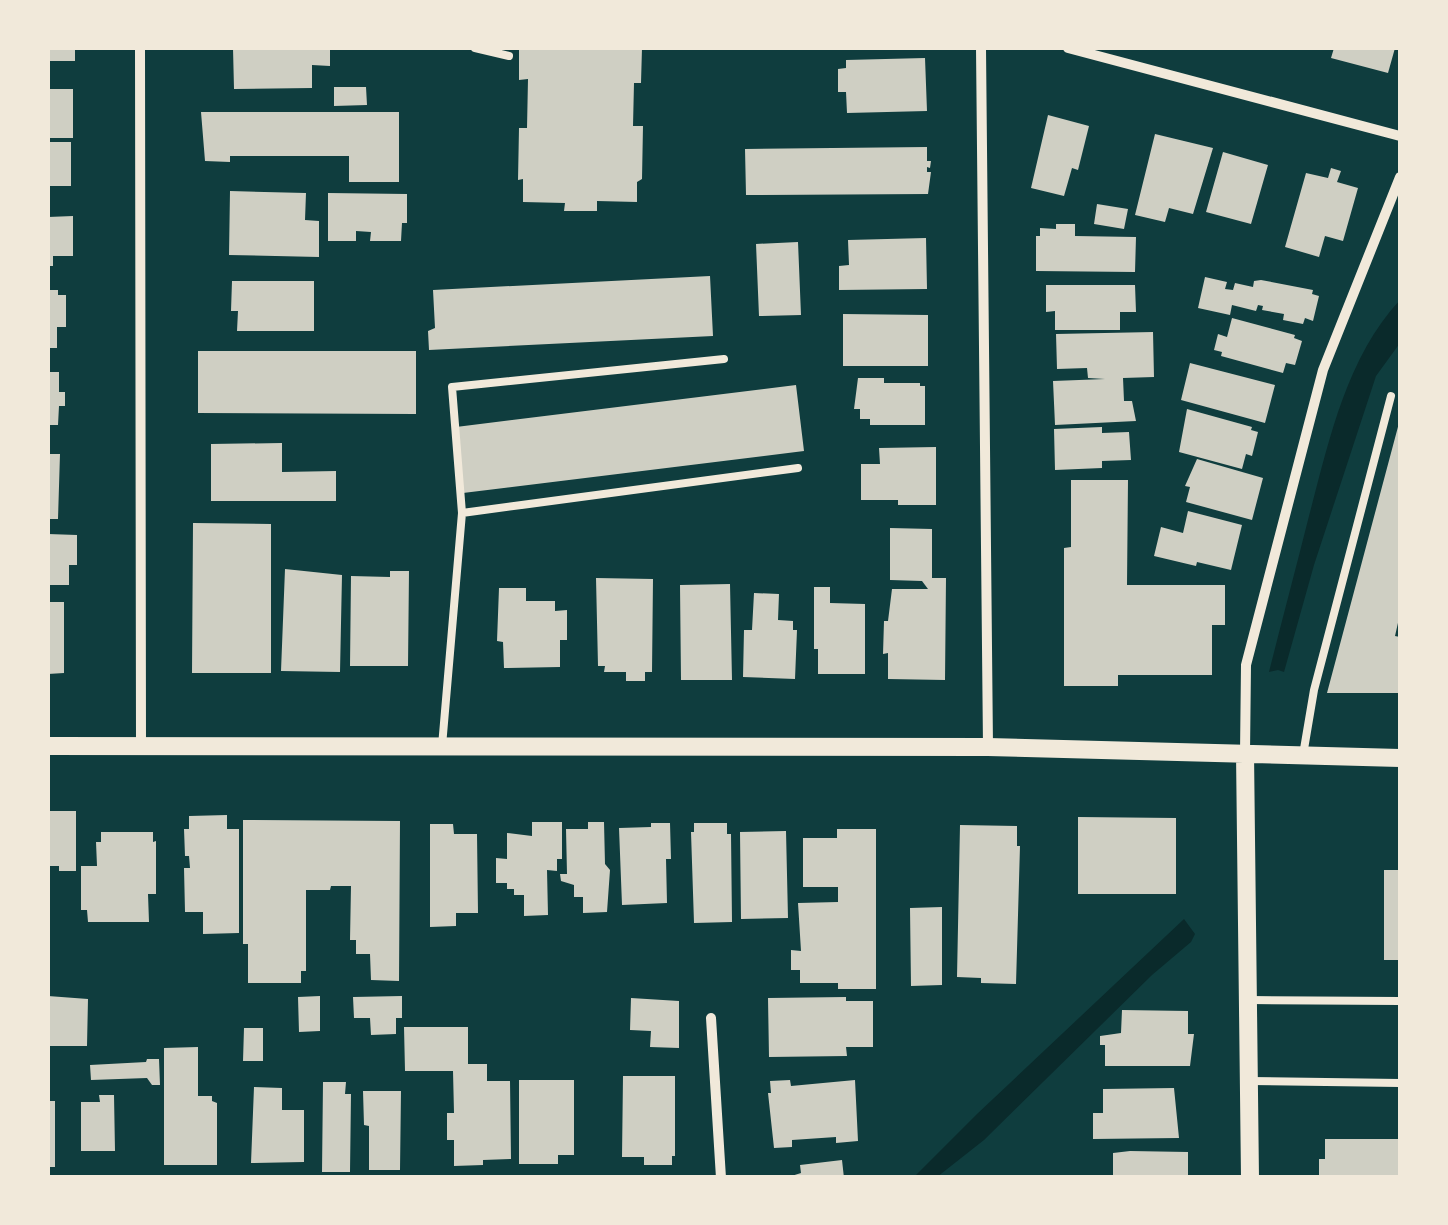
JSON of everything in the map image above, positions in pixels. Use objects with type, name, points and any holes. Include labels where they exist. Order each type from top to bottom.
[{"type":"street","points":[[140,48],[141,746]]},
{"type":"street","points":[[980,48],[988,747]]},
{"type":"street","points":[[1068,48],[1400,136]]},
{"type":"street","points":[[1250,1178],[1246,665],[1323,370],[1400,178]]},
{"type":"street","points":[[48,746],[988,747],[1400,758]]},
{"type":"street","points":[[711,1018],[721,1178]]},
{"type":"lane","points":[[475,48],[508,56]]},
{"type":"lane","points":[[442,746],[462,513],[452,387],[724,359]]},
{"type":"lane","points":[[1303,755],[1314,690],[1391,396]]},
{"type":"lane","points":[[462,513],[798,468]]},
{"type":"lane","points":[[1248,1000],[1400,1001]]},
{"type":"lane","points":[[1250,1082],[1400,1083]]},
{"type":"water","points":[[1400,300],[1400,343],[1376,376],[1314,565],[1284,672],[1269,672],[1342,402],[1366,348]]},
{"type":"water","points":[[1184,919],[1195,934],[1191,942],[1152,975],[984,1140],[937,1177],[914,1177],[977,1114]]},
{"type":"building","points":[[48,48],[75,48],[75,61],[48,61]]},
{"type":"building","points":[[233,48],[330,48],[330,66],[312,65],[312,88],[234,89]]},
{"type":"building","points":[[519,48],[642,48],[641,83],[634,83],[633,126],[643,126],[642,179],[637,182],[637,202],[597,201],[597,211],[564,211],[565,203],[523,202],[523,179],[518,180],[519,128],[527,128],[528,79],[519,80]]},
{"type":"building","points":[[1334,48],[1395,48],[1388,73],[1331,58]]},
{"type":"building","points":[[925,58],[927,111],[847,113],[846,92],[838,92],[838,69],[846,68],[846,60]]},
{"type":"building","points":[[334,87],[366,87],[367,105],[334,106]]},
{"type":"building","points":[[48,89],[73,89],[73,138],[48,138]]},
{"type":"building","points":[[201,112],[399,112],[399,182],[349,182],[349,156],[230,156],[230,162],[205,161]]},
{"type":"building","points":[[1048,115],[1089,126],[1078,170],[1072,168],[1064,196],[1031,188]]},
{"type":"building","points":[[1155,134],[1213,148],[1193,214],[1169,208],[1165,222],[1135,215]]},
{"type":"building","points":[[48,142],[71,142],[71,186],[48,186]]},
{"type":"building","points":[[927,147],[927,161],[931,161],[930,168],[927,167],[927,172],[931,172],[928,194],[746,195],[745,149]]},
{"type":"building","points":[[1223,152],[1268,165],[1251,224],[1206,212]]},
{"type":"building","points":[[1331,168],[1341,171],[1337,182],[1358,188],[1343,241],[1325,236],[1319,257],[1285,247],[1306,173],[1328,178]]},
{"type":"building","points":[[230,191],[306,193],[305,220],[319,221],[319,257],[229,255]]},
{"type":"building","points":[[328,193],[407,194],[407,223],[402,223],[401,241],[370,241],[371,232],[356,231],[356,241],[328,241]]},
{"type":"building","points":[[1097,204],[1128,209],[1124,229],[1094,224]]},
{"type":"building","points":[[73,216],[73,256],[53,256],[53,266],[48,266],[48,217]]},
{"type":"building","points":[[1056,224],[1075,224],[1075,236],[1136,237],[1135,272],[1036,271],[1036,236],[1040,236],[1040,228],[1056,229]]},
{"type":"building","points":[[926,238],[927,289],[839,290],[839,266],[849,265],[848,240]]},
{"type":"building","points":[[798,242],[801,315],[759,316],[756,244]]},
{"type":"building","points":[[710,276],[713,336],[429,350],[428,331],[435,328],[433,290]]},
{"type":"building","points":[[1205,277],[1227,282],[1225,289],[1233,290],[1235,283],[1253,287],[1254,281],[1261,280],[1313,290],[1312,294],[1319,296],[1313,321],[1305,318],[1303,324],[1283,320],[1284,314],[1262,310],[1263,306],[1258,305],[1256,311],[1232,305],[1230,315],[1198,308]]},
{"type":"building","points":[[232,281],[314,281],[314,331],[237,331],[238,311],[231,311]]},
{"type":"building","points":[[1046,285],[1135,285],[1136,312],[1120,312],[1120,330],[1055,330],[1055,311],[1046,312]]},
{"type":"building","points":[[48,290],[66,295],[66,327],[57,327],[57,348],[48,348]]},
{"type":"building","points":[[843,314],[928,315],[928,366],[843,366]]},
{"type":"building","points":[[1232,318],[1295,335],[1302,341],[1295,365],[1286,363],[1283,373],[1221,356],[1222,352],[1214,350],[1218,334],[1227,337]]},
{"type":"building","points":[[1153,332],[1154,377],[1123,378],[1124,401],[1132,401],[1136,421],[1055,425],[1053,381],[1105,379],[1088,378],[1087,368],[1057,369],[1056,334]]},
{"type":"building","points":[[198,351],[416,351],[416,414],[198,413]]},
{"type":"building","points":[[1190,363],[1275,385],[1265,423],[1181,400]]},
{"type":"building","points":[[48,372],[59,372],[59,392],[65,392],[58,425],[48,425]]},
{"type":"building","points":[[858,378],[884,378],[884,383],[925,386],[925,425],[870,425],[870,419],[860,419],[860,409],[854,409]]},
{"type":"building","points":[[796,385],[804,451],[463,493],[456,427]]},
{"type":"building","points":[[1187,409],[1258,432],[1252,456],[1246,454],[1242,469],[1179,452]]},
{"type":"building","points":[[1399,423],[1400,614],[1395,636],[1400,637],[1400,693],[1327,693]]},
{"type":"building","points":[[1102,427],[1102,433],[1129,432],[1131,460],[1102,461],[1102,468],[1055,470],[1054,429]]},
{"type":"building","points":[[282,443],[282,472],[336,471],[336,501],[211,501],[211,444]]},
{"type":"building","points":[[936,447],[936,505],[861,500],[861,464],[880,464],[879,448]]},
{"type":"building","points":[[48,454],[60,454],[58,519],[48,519]]},
{"type":"building","points":[[1197,459],[1263,478],[1252,520],[1186,502],[1190,487],[1185,486]]},
{"type":"building","points":[[1071,480],[1128,480],[1127,585],[1225,585],[1225,625],[1212,625],[1212,675],[1118,675],[1118,686],[1064,686],[1064,548],[1071,547]]},
{"type":"building","points":[[1188,511],[1242,525],[1231,570],[1154,556],[1161,527],[1183,533]]},
{"type":"building","points":[[193,523],[271,524],[271,673],[192,673]]},
{"type":"building","points":[[890,528],[932,529],[932,578],[946,578],[945,680],[888,679],[888,653],[883,654],[884,621],[888,621],[892,589],[928,589],[922,581],[890,580]]},
{"type":"building","points":[[48,534],[77,535],[77,565],[69,565],[69,585],[48,585]]},
{"type":"building","points":[[285,569],[342,575],[340,672],[281,671]]},
{"type":"building","points":[[390,571],[409,571],[408,666],[350,666],[351,576],[390,577]]},
{"type":"building","points":[[596,578],[653,579],[652,672],[645,672],[645,681],[626,681],[626,672],[604,672],[605,666],[598,666]]},
{"type":"building","points":[[730,584],[732,680],[681,680],[680,585]]},
{"type":"building","points":[[814,587],[830,587],[830,603],[865,604],[865,674],[818,674]]},
{"type":"building","points":[[499,588],[526,588],[526,601],[555,601],[555,611],[567,610],[567,640],[560,640],[560,667],[504,668],[503,642],[497,641]]},
{"type":"building","points":[[754,593],[779,594],[778,620],[793,621],[793,630],[797,630],[795,679],[743,677],[744,630],[752,630]]},
{"type":"building","points":[[48,602],[64,602],[64,673],[48,674]]},
{"type":"building","points":[[48,811],[76,811],[76,871],[59,871],[59,866],[49,866]]},
{"type":"building","points":[[227,815],[227,829],[239,829],[239,933],[203,934],[203,912],[185,912],[184,868],[190,868],[189,856],[185,856],[184,829],[189,829],[189,816]]},
{"type":"building","points":[[1078,817],[1176,818],[1176,894],[1078,894]]},
{"type":"building","points":[[243,820],[400,821],[399,981],[371,980],[370,954],[356,954],[356,940],[350,940],[351,886],[331,886],[330,890],[306,890],[306,971],[301,971],[301,983],[248,983],[248,944],[243,944]]},
{"type":"building","points":[[532,822],[562,822],[562,859],[557,859],[557,871],[547,870],[548,915],[524,916],[524,895],[514,895],[514,889],[507,889],[507,883],[496,883],[496,858],[507,859],[507,833],[532,836]]},
{"type":"building","points":[[588,822],[604,822],[605,864],[610,870],[607,912],[583,913],[583,897],[574,897],[574,885],[561,881],[560,874],[567,874],[566,829],[588,829]]},
{"type":"building","points":[[651,823],[670,823],[667,903],[622,905],[619,828],[651,827]]},
{"type":"building","points":[[694,823],[727,823],[727,834],[731,834],[732,922],[694,923]]},
{"type":"building","points":[[430,824],[453,824],[454,834],[477,834],[478,913],[456,913],[456,926],[430,927]]},
{"type":"building","points":[[960,825],[1017,826],[1020,846],[1016,984],[981,983],[981,978],[957,977]]},
{"type":"building","points":[[837,829],[876,829],[876,989],[800,983],[800,970],[791,970],[791,950],[801,951],[798,903],[838,902],[838,887],[803,887],[803,838],[837,838]]},
{"type":"building","points":[[786,831],[788,918],[741,919],[740,832]]},
{"type":"building","points":[[101,832],[153,832],[156,894],[148,894],[149,922],[88,922],[87,910],[81,910],[81,866],[97,866],[96,842],[101,842]]},
{"type":"building","points":[[1384,870],[1400,870],[1400,960],[1384,960]]},
{"type":"building","points":[[942,907],[942,985],[911,986],[910,908]]},
{"type":"building","points":[[48,996],[88,999],[87,1046],[48,1046]]},
{"type":"building","points":[[320,996],[320,1031],[299,1032],[298,997]]},
{"type":"building","points":[[402,996],[402,1018],[396,1018],[396,1034],[371,1035],[370,1018],[354,1018],[353,997]]},
{"type":"building","points":[[846,997],[846,1001],[873,1001],[873,1047],[846,1047],[847,1056],[769,1057],[768,998]]},
{"type":"building","points":[[631,998],[679,1001],[679,1048],[650,1047],[651,1031],[630,1030]]},
{"type":"building","points":[[1122,1010],[1188,1011],[1188,1034],[1194,1034],[1190,1066],[1105,1066],[1105,1045],[1100,1045],[1100,1036],[1121,1033]]},
{"type":"building","points":[[404,1027],[468,1027],[468,1064],[487,1064],[487,1081],[510,1081],[511,1159],[454,1166],[454,1140],[447,1140],[447,1113],[454,1113],[453,1071],[405,1071]]},
{"type":"building","points":[[244,1028],[263,1028],[263,1061],[243,1061]]},
{"type":"building","points":[[198,1047],[198,1096],[212,1096],[217,1103],[217,1165],[164,1165],[164,1048]]},
{"type":"building","points":[[159,1059],[160,1085],[152,1085],[147,1078],[91,1080],[90,1065]]},
{"type":"building","points":[[623,1076],[675,1076],[672,1165],[644,1165],[644,1157],[622,1157]]},
{"type":"building","points":[[519,1080],[574,1080],[574,1155],[558,1155],[558,1164],[519,1164]]},
{"type":"building","points":[[790,1080],[791,1086],[855,1080],[858,1141],[836,1143],[836,1137],[792,1140],[792,1147],[774,1148],[770,1081]]},
{"type":"building","points":[[323,1082],[346,1082],[345,1094],[351,1094],[350,1172],[322,1172]]},
{"type":"building","points":[[254,1087],[282,1088],[282,1110],[304,1110],[304,1162],[251,1163]]},
{"type":"building","points":[[1174,1088],[1179,1138],[1093,1139],[1093,1113],[1103,1113],[1103,1089]]},
{"type":"building","points":[[363,1091],[401,1091],[400,1170],[369,1170],[369,1126],[364,1125]]},
{"type":"building","points":[[99,1095],[114,1095],[115,1151],[81,1151],[81,1102],[100,1102]]},
{"type":"building","points":[[48,1101],[55,1101],[55,1167],[48,1167]]},
{"type":"building","points":[[1325,1139],[1400,1139],[1400,1178],[1319,1178],[1319,1159],[1325,1159]]},
{"type":"building","points":[[1188,1152],[1188,1178],[1113,1178],[1113,1153]]},
{"type":"building","points":[[842,1160],[844,1178],[785,1178],[801,1173],[800,1165]]}]
